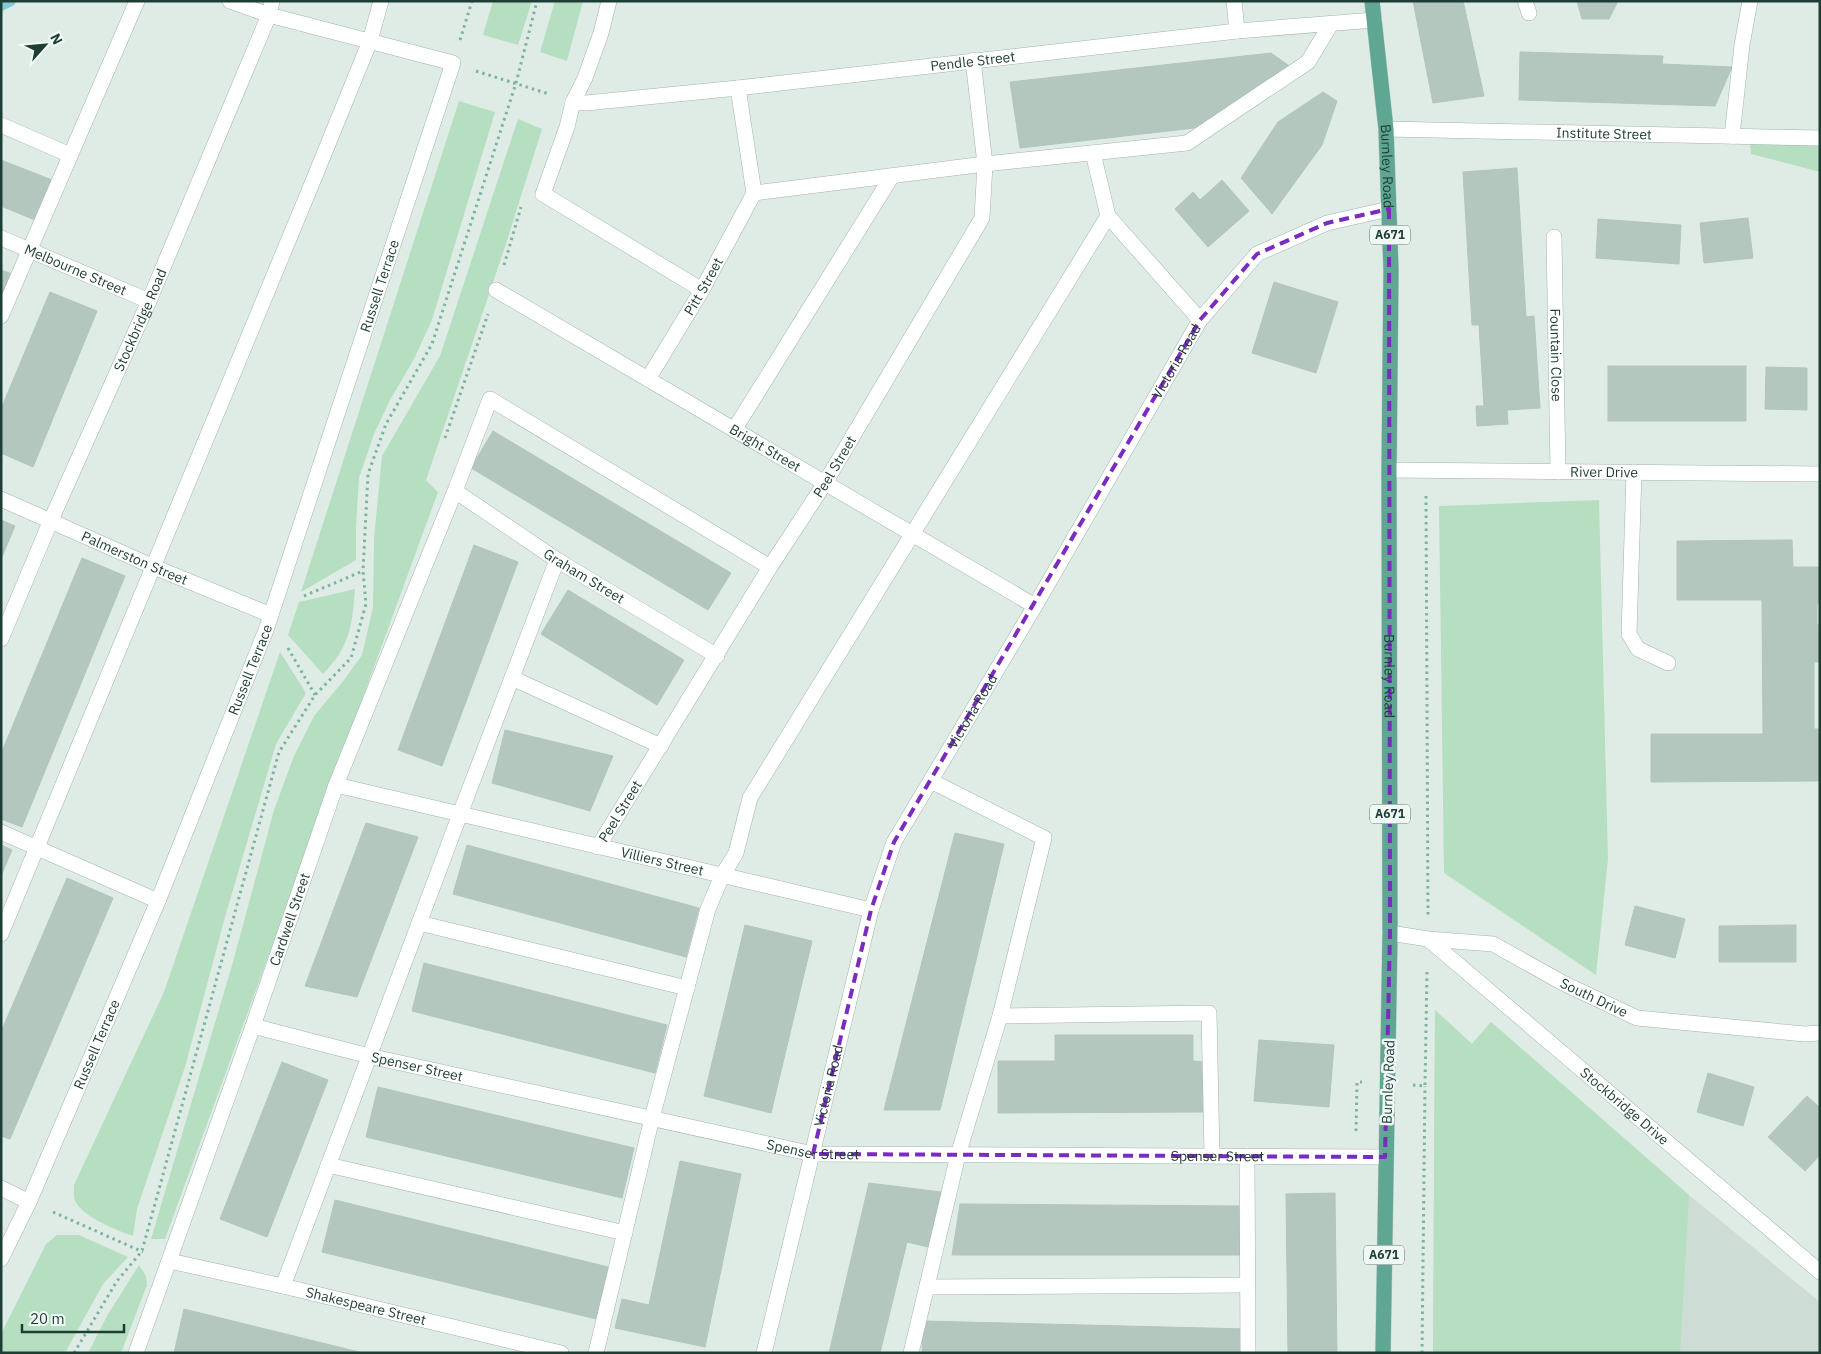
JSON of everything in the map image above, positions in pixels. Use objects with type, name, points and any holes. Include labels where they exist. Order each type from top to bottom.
[{"type":"main road","name":"Burnley Road","points":[[1372,1],[1386,129],[1390,280],[1390,933],[1389,1084],[1385,1156],[1383,1353]]},
{"type":"street","points":[[1,316],[137,1]]},
{"type":"street","points":[[230,1],[271,8],[370,41],[452,63]]},
{"type":"street","points":[[1,934],[370,41],[381,1]]},
{"type":"street","points":[[609,1],[601,33],[585,78],[573,102],[567,127],[543,194],[702,290]]},
{"type":"street","points":[[1234,1],[1237,31]]},
{"type":"street","points":[[1732,136],[1742,45],[1750,1]]},
{"type":"street","name":"Stockbridge Road","points":[[1,639],[6,612],[51,520],[149,301],[271,8]]},
{"type":"street","name":"Pendle Street","points":[[573,102],[586,103],[738,88],[1237,31],[1374,20]]},
{"type":"street","points":[[738,88],[754,193],[985,164],[1187,143],[1308,62],[1331,24]]},
{"type":"street","name":"Peel Street","points":[[598,847],[770,567],[825,483],[982,218],[985,164],[973,60]]},
{"type":"street","name":"Russell Terrace","points":[[1,1259],[29,1202],[158,900],[266,630],[452,63]]},
{"type":"street","points":[[1,125],[70,155]]},
{"type":"street","name":"Institute Street","points":[[1386,129],[1820,138]]},
{"type":"street","points":[[1093,153],[1108,216],[1200,320]]},
{"type":"street","points":[[734,430],[892,176]]},
{"type":"street","name":"Pitt Street","points":[[648,379],[702,290],[754,193]]},
{"type":"street","name":"Victoria Road","points":[[764,1353],[872,910],[894,842],[1035,606],[1200,320],[1257,254],[1327,222],[1389,209]]},
{"type":"street","points":[[596,1353],[652,1118],[708,909],[722,876],[736,853],[750,798],[1108,216]]},
{"type":"street","name":"Fountain Close","points":[[1554,237],[1558,472]]},
{"type":"street","name":"Melbourne Street","points":[[1,238],[149,301]]},
{"type":"street","name":"Bright Street","points":[[496,290],[1035,606]]},
{"type":"street","name":"Cardwell Street","points":[[136,1353],[253,1026],[336,785],[490,399],[770,567]]},
{"type":"street","name":"River Drive","points":[[1389,470],[1820,474]]},
{"type":"street","points":[[1634,472],[1629,634],[1638,649],[1668,663]]},
{"type":"street","name":"Graham Street","points":[[454,491],[558,560],[717,656]]},
{"type":"street","name":"Palmerston Street","points":[[1,499],[154,567],[271,615]]},
{"type":"street","points":[[283,1286],[460,814],[558,560]]},
{"type":"street","points":[[512,678],[661,746]]},
{"type":"street","points":[[911,1353],[958,1155],[1000,1016],[1044,838],[931,781]]},
{"type":"street","name":"Villiers Street","points":[[336,785],[872,910]]},
{"type":"street","points":[[1,832],[158,900]]},
{"type":"street","points":[[419,923],[687,988]]},
{"type":"street","name":"South Drive","points":[[1390,933],[1428,939],[1493,944],[1563,984],[1637,1018],[1812,1034],[1820,1045]]},
{"type":"street","name":"Stockbridge Drive","points":[[1428,939],[1820,1272]]},
{"type":"street","points":[[1000,1016],[1209,1013],[1212,1156]]},
{"type":"street","name":"Spenser Street","points":[[253,1026],[369,1056],[813,1154],[1385,1156]]},
{"type":"street","points":[[1247,1156],[1248,1353]]},
{"type":"street","points":[[328,1165],[625,1233]]},
{"type":"street","points":[[1,1188],[29,1202]]},
{"type":"street","name":"Shakespeare Street","points":[[170,1261],[283,1286],[561,1353]]},
{"type":"street","points":[[927,1287],[1247,1285]]},
{"type":"path","points":[[472,1],[452,63],[573,102]]},
{"type":"path","points":[[74,1353],[117,1281],[142,1252],[279,752],[316,695],[351,658],[366,604],[363,571],[368,474],[386,424],[432,344],[516,83],[537,1]]},
{"type":"path","points":[[550,95],[553,85]]},
{"type":"path","points":[[444,442],[496,290],[522,205]]},
{"type":"path","points":[[279,593],[301,597],[363,571]]},
{"type":"path","points":[[266,630],[286,645],[316,695]]},
{"type":"path","points":[[1422,1353],[1425,1086]]},
{"type":"path","points":[[29,1202],[142,1252],[170,1261]]},
{"type":"highlighted area","points":[[1389,209],[1390,933],[1385,1157],[813,1154],[871,910],[894,842],[1200,320],[1257,254],[1327,223]]},
{"type":"shaded area","points":[[1435,1010],[1472,1044],[1491,1022],[1689,1195],[1820,1302],[1820,1353],[1433,1353]]},
{"type":"green space","points":[[493,1],[532,1],[518,45],[483,35]]},
{"type":"green space","points":[[555,1],[583,1],[567,61],[540,52]]},
{"type":"green space","points":[[459,101],[495,112],[432,320],[414,359],[390,400],[374,434],[359,478],[356,560],[301,592]]},
{"type":"green space","points":[[518,119],[542,129],[506,244],[426,480],[438,492],[165,1239],[151,1239],[233,962],[274,810],[294,756],[314,716],[362,655],[373,607],[374,539],[382,456],[440,356]]},
{"type":"green space","points":[[1820,134],[1820,172],[1751,154],[1749,136]]},
{"type":"green space","points":[[1599,500],[1608,859],[1596,975],[1444,873],[1439,506]]},
{"type":"green space","points":[[355,589],[353,614],[348,635],[339,654],[323,674],[288,635],[299,602]]},
{"type":"green space","points":[[280,652],[306,693],[276,744],[225,917],[185,1067],[137,1209],[133,1236],[92,1218],[79,1207],[75,1201],[74,1185],[164,992]]},
{"type":"green space","points":[[1435,1010],[1472,1044],[1491,1022],[1689,1195],[1680,1353],[1433,1353]]},
{"type":"green space","points":[[57,1235],[79,1235],[128,1257],[103,1284],[65,1353],[1,1353],[1,1334],[46,1244]]},
{"type":"green space","points":[[139,1265],[146,1276],[147,1285],[121,1353],[88,1353],[107,1316]]},
{"type":"building","points":[[1413,1],[1463,1],[1484,96],[1433,103]]},
{"type":"building","points":[[1577,1],[1618,1],[1609,19],[1582,19]]},
{"type":"building","points":[[1520,52],[1663,56],[1662,64],[1732,67],[1715,106],[1519,100]]},
{"type":"building","points":[[1271,53],[1295,70],[1203,127],[1020,148],[1010,82]]},
{"type":"building","points":[[1323,92],[1337,101],[1322,145],[1272,214],[1241,178],[1278,122]]},
{"type":"building","points":[[1,160],[52,180],[35,220],[1,206]]},
{"type":"building","points":[[1517,168],[1526,317],[1534,316],[1540,408],[1507,410],[1508,424],[1477,426],[1476,406],[1484,406],[1479,325],[1472,325],[1463,172]]},
{"type":"building","points":[[1222,180],[1249,211],[1208,247],[1175,209],[1193,192],[1200,200]]},
{"type":"building","points":[[1748,218],[1753,258],[1704,263],[1700,223]]},
{"type":"building","points":[[1598,219],[1681,225],[1679,264],[1596,258]]},
{"type":"building","points":[[1,270],[12,274],[1,297]]},
{"type":"building","points":[[1274,282],[1338,302],[1316,373],[1252,353]]},
{"type":"building","points":[[50,292],[97,311],[33,467],[1,453],[1,409]]},
{"type":"building","points":[[1608,366],[1746,366],[1746,421],[1608,421]]},
{"type":"building","points":[[1766,367],[1807,368],[1807,410],[1765,409]]},
{"type":"building","points":[[493,431],[731,573],[708,610],[471,468]]},
{"type":"building","points":[[1,520],[15,526],[1,559]]},
{"type":"building","points":[[1792,540],[1793,567],[1820,567],[1820,604],[1817,604],[1817,625],[1820,625],[1820,662],[1814,662],[1814,729],[1820,729],[1820,781],[1651,782],[1651,734],[1763,734],[1762,600],[1677,600],[1677,541]]},
{"type":"building","points":[[474,545],[518,562],[442,766],[398,750]]},
{"type":"building","points":[[82,558],[125,576],[22,827],[1,819],[1,754]]},
{"type":"building","points":[[568,590],[684,660],[657,705],[541,634]]},
{"type":"building","points":[[505,730],[613,756],[590,811],[492,783]]},
{"type":"building","points":[[366,823],[418,837],[357,997],[305,986]]},
{"type":"building","points":[[955,833],[1004,844],[940,1110],[884,1110]]},
{"type":"building","points":[[1,845],[12,850],[1,876]]},
{"type":"building","points":[[467,845],[699,908],[686,957],[453,894]]},
{"type":"building","points":[[67,878],[113,898],[10,1139],[1,1136],[1,1032]]},
{"type":"building","points":[[1635,906],[1685,919],[1675,958],[1625,945]]},
{"type":"building","points":[[745,925],[812,941],[771,1113],[704,1096]]},
{"type":"building","points":[[1796,925],[1796,962],[1719,962],[1719,926]]},
{"type":"building","points":[[424,963],[667,1025],[655,1073],[412,1011]]},
{"type":"building","points":[[1055,1035],[1193,1035],[1193,1061],[1204,1062],[1204,1112],[998,1113],[998,1061],[1055,1061]]},
{"type":"building","points":[[1259,1040],[1334,1045],[1329,1107],[1254,1101]]},
{"type":"building","points":[[282,1062],[328,1080],[267,1237],[220,1219]]},
{"type":"building","points":[[1708,1073],[1754,1087],[1743,1126],[1697,1112]]},
{"type":"building","points":[[378,1087],[634,1148],[622,1198],[366,1137]]},
{"type":"building","points":[[1807,1096],[1820,1108],[1820,1155],[1805,1171],[1768,1137]]},
{"type":"building","points":[[680,1161],[741,1174],[705,1347],[615,1328],[622,1299],[649,1305]]},
{"type":"building","points":[[869,1183],[941,1192],[928,1247],[907,1242],[880,1353],[829,1353]]},
{"type":"building","points":[[1335,1193],[1337,1353],[1288,1353],[1286,1194]]},
{"type":"building","points":[[335,1200],[608,1267],[596,1319],[322,1252]]},
{"type":"building","points":[[960,1204],[1241,1206],[1240,1255],[952,1255]]},
{"type":"building","points":[[184,1309],[363,1353],[174,1353]]},
{"type":"building","points":[[923,1321],[1247,1329],[1246,1353],[922,1353]]},
{"type":"waterway","points":[[1,6],[11,1]]}]
